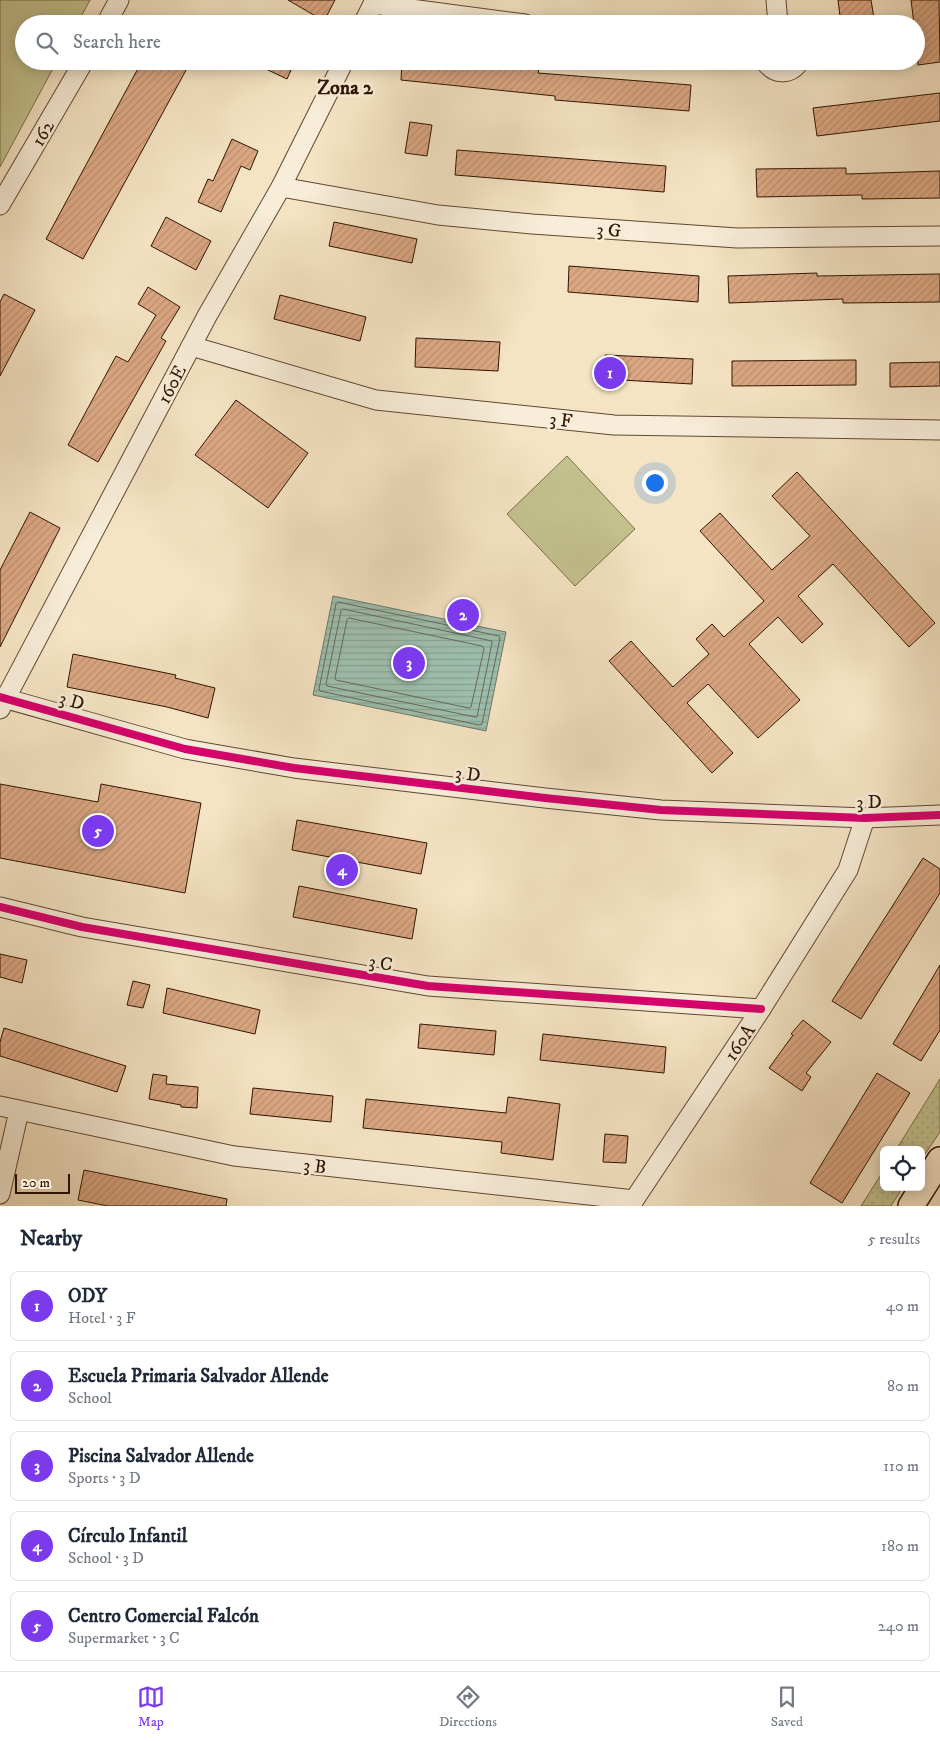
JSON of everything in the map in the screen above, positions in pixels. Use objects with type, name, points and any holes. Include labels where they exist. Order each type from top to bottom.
[{"type":"main road","points":[[911,1206],[940,1160]]},
{"type":"street","points":[[111,15],[119,0]]},
{"type":"street","points":[[776,0],[777,15]]},
{"type":"street","points":[[368,15],[374,2],[463,15]]},
{"type":"street","name":"162","points":[[0,205],[79,70]]},
{"type":"street","name":"160E","points":[[2,701],[191,346],[281,186],[339,70]]},
{"type":"street","points":[[773,70],[782,73],[792,70]]},
{"type":"street","name":"3 G","points":[[281,186],[438,215],[532,224],[738,238],[940,236]]},
{"type":"street","name":"3 F","points":[[191,346],[376,400],[614,425],[940,430]]},
{"type":"street","name":"3 D","points":[[2,701],[185,749],[294,768],[661,810],[865,818],[940,815]]},
{"type":"street","name":"160A","points":[[632,1203],[761,1009],[848,870],[865,818]]},
{"type":"street","name":"3 C","points":[[0,908],[82,928],[428,986],[761,1009]]},
{"type":"street","name":"3 B","points":[[0,1106],[234,1156],[632,1203]]},
{"type":"street","points":[[0,1194],[19,1111]]},
{"type":"shaded area","points":[[0,0],[90,0],[82,15],[15,15],[15,70],[52,70],[0,167]]},
{"type":"shaded area","points":[[567,456],[635,529],[575,586],[507,514]]},
{"type":"shaded area","points":[[940,1079],[940,1132],[925,1154],[925,1146],[898,1146]]},
{"type":"shaded area","points":[[880,1176],[880,1191],[900,1191],[891,1206],[861,1206]]},
{"type":"water","points":[[333,596],[506,632],[486,731],[313,695]]},
{"type":"building","points":[[288,0],[335,0],[327,15],[314,15]]},
{"type":"building","points":[[838,0],[871,0],[874,15],[840,15]]},
{"type":"building","points":[[911,0],[939,0],[940,62],[925,64],[925,15],[913,15]]},
{"type":"building","points":[[137,70],[186,70],[83,259],[46,239]]},
{"type":"building","points":[[268,70],[291,70],[287,79]]},
{"type":"building","points":[[402,70],[539,70],[538,73],[691,85],[689,111],[555,100],[555,96],[401,80]]},
{"type":"building","points":[[940,93],[940,121],[817,136],[813,108]]},
{"type":"building","points":[[410,122],[432,125],[427,156],[405,153]]},
{"type":"building","points":[[232,139],[258,151],[250,170],[241,166],[221,212],[198,202],[208,179],[213,181]]},
{"type":"building","points":[[457,150],[666,166],[664,192],[455,175]]},
{"type":"building","points":[[846,168],[846,174],[940,171],[940,198],[862,199],[862,195],[757,197],[756,169]]},
{"type":"building","points":[[166,217],[211,241],[196,270],[151,246]]},
{"type":"building","points":[[334,222],[417,239],[412,263],[329,246]]},
{"type":"building","points":[[569,266],[699,276],[698,302],[568,292]]},
{"type":"building","points":[[817,273],[817,276],[940,274],[940,302],[843,303],[843,299],[729,303],[728,276]]},
{"type":"building","points":[[148,287],[180,307],[161,338],[166,341],[98,462],[68,445],[116,356],[128,362],[156,315],[138,304]]},
{"type":"building","points":[[4,294],[35,310],[0,376],[0,302]]},
{"type":"building","points":[[280,295],[366,317],[360,341],[274,319]]},
{"type":"building","points":[[416,338],[500,342],[498,371],[415,367]]},
{"type":"building","points":[[605,355],[693,359],[692,384],[604,379]]},
{"type":"building","points":[[856,360],[856,385],[732,386],[732,361]]},
{"type":"building","points":[[940,362],[940,386],[890,387],[890,363]]},
{"type":"building","points":[[236,400],[308,453],[268,508],[195,455]]},
{"type":"building","points":[[797,472],[935,623],[909,647],[833,564],[798,596],[823,624],[802,643],[778,617],[749,644],[800,700],[758,738],[708,684],[687,703],[733,753],[712,773],[609,661],[631,641],[673,687],[709,654],[696,639],[712,624],[724,637],[764,601],[700,531],[720,513],[772,570],[810,536],[772,496]]},
{"type":"building","points":[[30,512],[60,528],[0,647],[0,570]]},
{"type":"building","points":[[73,654],[176,675],[175,678],[215,688],[208,718],[167,707],[67,687]]},
{"type":"building","points":[[0,784],[98,802],[101,784],[201,803],[185,893],[0,858]]},
{"type":"building","points":[[297,820],[427,843],[421,874],[292,850]]},
{"type":"building","points":[[923,858],[940,869],[940,893],[861,1019],[832,1001]]},
{"type":"building","points":[[299,886],[417,909],[412,939],[293,917]]},
{"type":"building","points":[[0,954],[27,960],[22,983],[0,977]]},
{"type":"building","points":[[940,965],[940,1030],[921,1061],[893,1044]]},
{"type":"building","points":[[133,981],[150,985],[143,1008],[127,1005]]},
{"type":"building","points":[[167,988],[260,1010],[255,1034],[163,1013]]},
{"type":"building","points":[[803,1020],[831,1042],[806,1073],[811,1077],[802,1091],[769,1068],[793,1035],[791,1034]]},
{"type":"building","points":[[420,1024],[496,1031],[494,1055],[418,1048]]},
{"type":"building","points":[[4,1028],[126,1066],[117,1092],[0,1056],[0,1042]]},
{"type":"building","points":[[543,1034],[666,1047],[664,1073],[540,1060]]},
{"type":"building","points":[[877,1073],[910,1093],[842,1203],[810,1183]]},
{"type":"building","points":[[153,1074],[167,1076],[166,1084],[198,1087],[197,1108],[181,1107],[181,1105],[149,1099]]},
{"type":"building","points":[[253,1088],[333,1096],[331,1122],[250,1114]]},
{"type":"building","points":[[508,1097],[560,1104],[553,1160],[501,1153],[502,1142],[363,1128],[366,1099],[506,1113]]},
{"type":"building","points":[[605,1134],[628,1136],[626,1163],[603,1162]]},
{"type":"building","points":[[84,1170],[227,1199],[226,1206],[108,1206],[78,1200]]},
{"type":"cycle path","points":[[0,697],[185,749],[294,768],[661,810],[865,818],[940,815]]},
{"type":"cycle path","points":[[0,907],[82,927],[428,986],[761,1009]]},
{"type":"place","name":"ODY","points":[[610,373]]},
{"type":"place","name":"Escuela Primaria Salvador Allende","points":[[463,615]]},
{"type":"place","name":"Piscina Salvador Allende","points":[[409,663]]},
{"type":"place","name":"Centro Comercial Falcón","points":[[98,831]]},
{"type":"place","name":"Círculo Infantil","points":[[342,870]]},
{"type":"district","name":"Zona 2","points":[[345,87]]}]
